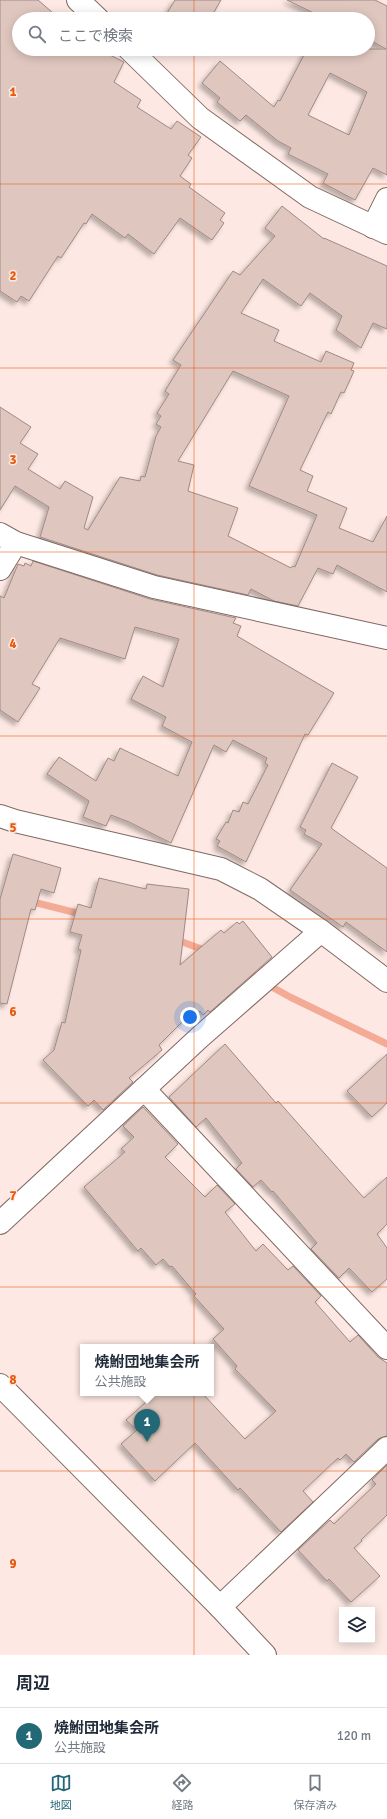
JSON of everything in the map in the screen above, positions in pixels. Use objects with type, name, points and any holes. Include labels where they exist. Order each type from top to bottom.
[{"type":"street","points":[[78,0],[91,12]]},
{"type":"street","points":[[136,56],[200,118],[310,197],[380,230],[387,199]]},
{"type":"street","points":[[0,569],[8,538],[154,587],[387,638]]},
{"type":"street","points":[[0,816],[15,821],[221,869],[260,889],[321,931],[387,980]]},
{"type":"street","points":[[0,1223],[200,1037],[321,931]]},
{"type":"street","points":[[144,1089],[387,1348]]},
{"type":"street","points":[[0,1385],[220,1607],[265,1655]]},
{"type":"street","points":[[220,1607],[387,1448]]},
{"type":"building","points":[[0,0],[38,0],[52,12],[12,12],[12,56],[112,56],[124,62],[114,82],[141,100],[137,107],[171,129],[177,121],[201,137],[188,155],[192,158],[180,176],[191,184],[189,187],[225,213],[220,220],[224,223],[212,240],[180,218],[154,254],[128,234],[125,238],[92,214],[86,224],[84,223],[61,258],[58,256],[29,301],[21,296],[17,302],[0,291]]},
{"type":"building","points":[[175,0],[221,0],[214,12],[168,12]]},
{"type":"building","points":[[287,0],[375,0],[387,6],[387,175],[373,168],[355,200],[323,183],[328,174],[288,154],[291,148],[278,141],[246,115],[240,121],[217,102],[220,98],[202,83],[220,61],[274,107],[278,100],[280,101],[303,56],[375,56],[375,49],[386,49],[375,43],[375,12],[312,12]],"holes":[[[330,73],[367,92],[349,135],[308,115]]]},
{"type":"building","points":[[282,206],[324,239],[387,266],[387,329],[373,323],[361,348],[336,330],[342,316],[310,293],[301,306],[263,279],[241,313],[279,330],[274,341],[321,362],[326,351],[354,363],[351,370],[354,371],[344,393],[341,392],[331,414],[328,412],[300,470],[313,476],[307,491],[347,508],[339,528],[373,542],[387,516],[387,592],[337,565],[333,574],[318,568],[298,606],[274,601],[251,589],[248,595],[157,575],[40,537],[49,507],[15,486],[0,510],[0,407],[31,427],[20,443],[38,454],[28,469],[60,489],[65,481],[93,497],[84,528],[88,530],[120,477],[140,481],[141,476],[145,477],[156,436],[161,427],[156,424],[161,416],[157,413],[169,394],[165,391],[181,365],[173,360],[233,271],[240,275],[275,236],[265,228]],"holes":[[[233,371],[289,396],[249,486],[317,515],[295,567],[293,566],[291,568],[228,536],[238,508],[188,491],[194,465],[178,461]]]},
{"type":"building","points":[[33,561],[150,599],[236,618],[233,623],[241,626],[237,636],[334,693],[308,735],[305,734],[246,862],[217,846],[220,841],[216,839],[226,822],[228,823],[233,810],[239,812],[243,802],[248,804],[268,765],[265,763],[267,758],[233,740],[226,752],[214,745],[171,843],[129,822],[111,815],[106,826],[83,817],[89,801],[47,774],[59,757],[96,781],[108,758],[114,761],[120,748],[178,776],[192,742],[162,726],[166,717],[131,699],[143,676],[163,687],[179,639],[135,627],[125,659],[60,638],[32,684],[40,688],[18,722],[0,710],[0,596],[4,598],[18,564],[24,566],[25,563],[31,566]]},
{"type":"building","points":[[332,763],[358,777],[331,828],[387,868],[387,952],[346,922],[343,927],[290,890],[322,844],[304,834],[306,830],[300,827]]},
{"type":"building","points":[[13,854],[61,868],[54,893],[41,889],[35,910],[31,909],[7,1004],[0,1003],[0,899]]},
{"type":"building","points":[[99,878],[146,889],[147,884],[189,889],[180,965],[221,930],[224,933],[237,922],[239,924],[243,921],[272,957],[210,1012],[208,1010],[203,1015],[200,1011],[191,1020],[188,1016],[159,1045],[162,1050],[129,1078],[133,1082],[103,1110],[94,1100],[88,1106],[43,1060],[54,1050],[62,1022],[65,1023],[81,950],[78,949],[82,935],[70,932],[78,904],[91,908]]},
{"type":"building","points":[[225,1044],[276,1103],[278,1101],[364,1198],[387,1177],[387,1224],[377,1234],[387,1248],[387,1279],[372,1292],[349,1268],[339,1278],[311,1249],[317,1243],[273,1191],[272,1192],[261,1180],[253,1187],[236,1169],[242,1163],[206,1118],[196,1127],[169,1097]]},
{"type":"building","points":[[387,1054],[387,1103],[372,1117],[347,1091]]},
{"type":"building","points":[[143,1107],[178,1144],[165,1157],[205,1197],[217,1185],[235,1204],[225,1212],[256,1251],[263,1244],[288,1270],[293,1266],[321,1296],[315,1302],[350,1342],[358,1335],[378,1357],[387,1363],[387,1436],[378,1439],[354,1462],[346,1454],[340,1460],[338,1458],[303,1491],[313,1502],[281,1532],[240,1488],[238,1490],[195,1443],[155,1481],[121,1444],[137,1430],[126,1420],[153,1396],[205,1396],[245,1439],[276,1411],[235,1369],[237,1366],[213,1339],[224,1329],[194,1296],[196,1294],[172,1266],[170,1267],[163,1259],[156,1265],[141,1248],[138,1251],[84,1187],[125,1152],[121,1149],[134,1137],[123,1126]]},
{"type":"building","points":[[387,1465],[387,1515],[354,1548],[380,1576],[351,1602],[329,1579],[327,1581],[298,1550],[330,1520],[334,1524],[376,1484],[372,1480]]},
{"type":"waterway","points":[[29,901],[85,915]]},
{"type":"waterway","points":[[174,939],[207,951]]},
{"type":"waterway","points":[[243,971],[290,997],[387,1044]]},
{"type":"place","name":"焼鮒団地集会所","points":[[147,1442]]}]
